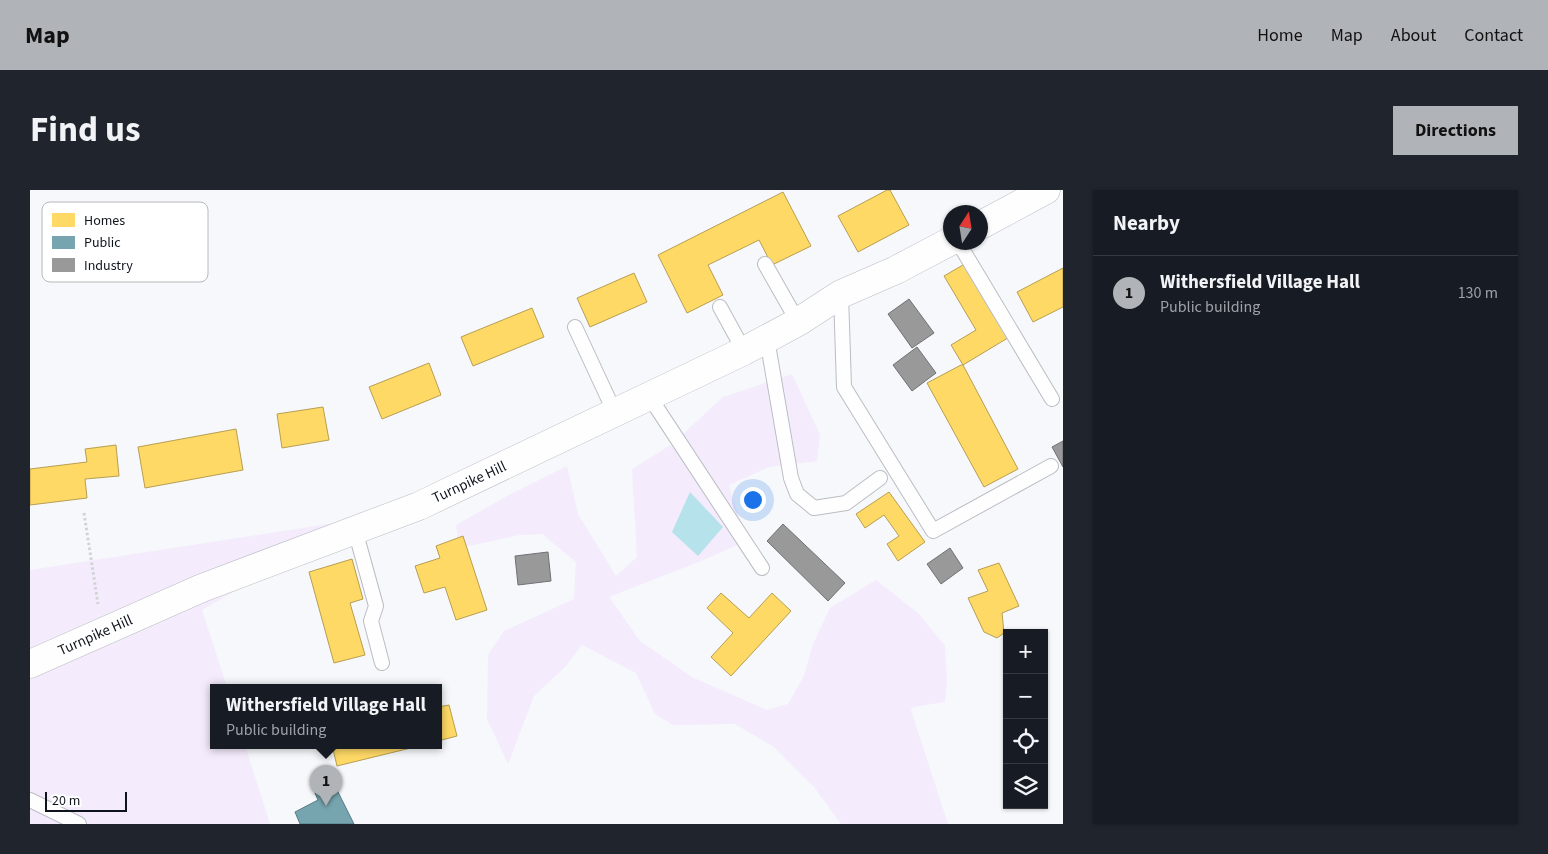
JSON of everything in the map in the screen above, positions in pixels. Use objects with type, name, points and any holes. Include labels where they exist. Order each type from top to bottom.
[{"type":"street","points":[[988,221],[1046,190]]},
{"type":"street","name":"Turnpike Hill","points":[[30,664],[202,588],[419,506],[755,345],[798,322],[841,294],[896,270],[943,245]]},
{"type":"lane","points":[[963,250],[1052,400]]},
{"type":"lane","points":[[765,264],[798,322]]},
{"type":"lane","points":[[841,294],[844,387],[933,531],[1051,466]]},
{"type":"lane","points":[[720,307],[755,345],[797,494],[814,508],[846,503],[880,478]]},
{"type":"lane","points":[[575,327],[615,412]]},
{"type":"lane","points":[[649,396],[762,568]]},
{"type":"lane","points":[[355,530],[376,606],[371,620],[382,663]]},
{"type":"lane","points":[[30,800],[79,824]]},
{"type":"path","points":[[84,513],[102,632]]},
{"type":"shaded area","points":[[792,374],[820,435],[817,461],[769,467],[729,485],[746,541],[609,597],[640,641],[692,677],[767,710],[788,704],[804,676],[813,644],[830,608],[876,580],[918,613],[945,646],[947,680],[945,702],[914,707],[911,710],[948,824],[841,824],[814,787],[774,747],[735,724],[673,725],[655,714],[636,673],[582,645],[566,666],[534,696],[508,764],[487,719],[488,655],[504,631],[574,599],[576,562],[542,534],[520,535],[459,548],[456,525],[509,495],[567,466],[578,514],[616,576],[637,557],[632,469],[671,445],[723,397]]},
{"type":"shaded area","points":[[361,519],[202,610],[226,684],[210,684],[210,749],[246,749],[270,824],[30,824],[30,570]]},
{"type":"water","points":[[690,492],[723,527],[698,556],[672,532]]},
{"type":"building: Homes","points":[[890,190],[909,225],[858,252],[838,216]]},
{"type":"building: Homes","points":[[783,192],[811,246],[772,265],[759,240],[708,265],[723,295],[687,313],[658,255]]},
{"type":"building: Homes","points":[[968,262],[1011,336],[963,365],[951,345],[976,330],[944,276]]},
{"type":"building: Homes","points":[[1063,268],[1063,307],[1033,322],[1017,292]]},
{"type":"building: Homes","points":[[634,273],[647,302],[590,327],[577,298]]},
{"type":"building: Homes","points":[[532,308],[544,337],[473,366],[461,337]]},
{"type":"building: Homes","points":[[429,363],[441,395],[382,419],[369,387]]},
{"type":"building: Homes","points":[[963,365],[1018,469],[984,487],[927,383]]},
{"type":"building: Homes","points":[[323,407],[329,440],[282,448],[277,414]]},
{"type":"building: Homes","points":[[236,429],[243,470],[145,488],[138,447]]},
{"type":"building: Homes","points":[[116,445],[119,476],[85,479],[87,498],[30,505],[30,469],[87,462],[85,449]]},
{"type":"building: Homes","points":[[889,492],[925,542],[898,561],[887,544],[899,536],[884,515],[865,528],[856,514]]},
{"type":"building: Homes","points":[[463,536],[487,610],[456,620],[445,587],[424,593],[415,566],[440,558],[436,546]]},
{"type":"building: Homes","points":[[352,559],[363,599],[350,603],[365,655],[334,663],[309,572]]},
{"type":"building: Homes","points":[[999,563],[1019,606],[1002,613],[1003,634],[997,638],[984,632],[968,598],[988,591],[978,570]]},
{"type":"building: Homes","points":[[721,593],[749,618],[772,593],[791,611],[731,676],[711,657],[733,633],[707,608]]},
{"type":"building: Homes","points":[[449,705],[457,736],[442,740],[442,706]]},
{"type":"building: Homes","points":[[333,749],[407,749],[337,766]]},
{"type":"building: Public","points":[[334,784],[354,824],[300,824],[295,812],[318,800],[315,793]]},
{"type":"building: Industry","points":[[909,299],[934,333],[912,348],[888,314]]},
{"type":"building: Industry","points":[[917,347],[936,373],[912,391],[893,365]]},
{"type":"building: Industry","points":[[1063,441],[1063,467],[1052,447]]},
{"type":"building: Industry","points":[[783,524],[845,583],[828,601],[767,541]]},
{"type":"building: Industry","points":[[950,548],[963,568],[941,584],[927,564]]},
{"type":"building: Industry","points":[[548,552],[551,581],[518,585],[515,556]]},
{"type":"place","name":"Withersfield Village Hall","points":[[326,806]]}]
